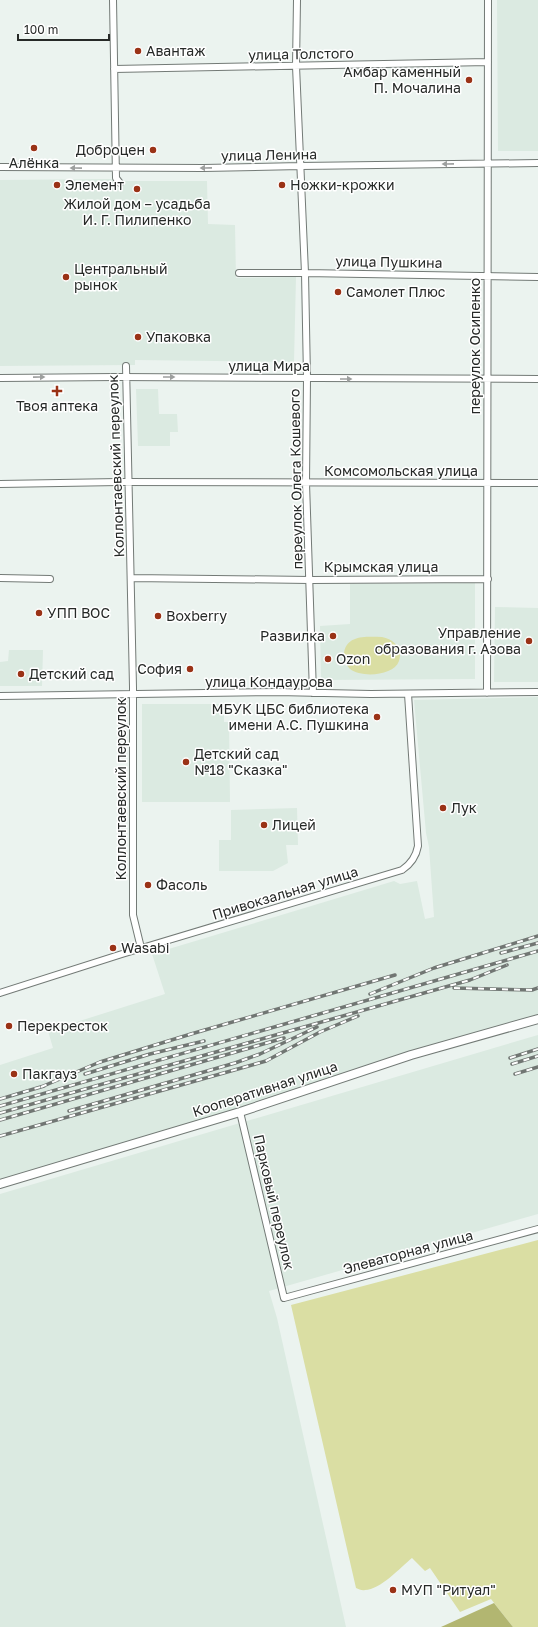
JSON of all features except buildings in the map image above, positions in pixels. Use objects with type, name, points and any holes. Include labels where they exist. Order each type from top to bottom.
[{"type":"main road","name":"Кооперативная улица","points":[[0,1184],[240,1112],[411,1055],[538,1019]]},
{"type":"street","points":[[113,0],[116,178],[120,183]]},
{"type":"street","name":"переулок Олега Кошевого","points":[[297,0],[296,66],[305,273],[307,378],[306,483],[313,693]]},
{"type":"street","name":"переулок Осипенко","points":[[487,693],[488,579],[486,380],[488,0]]},
{"type":"street","name":"улица Толстого","points":[[114,69],[488,62]]},
{"type":"street","name":"улица Ленина","points":[[0,167],[116,168],[538,164]]},
{"type":"street","name":"улица Пушкина","points":[[239,274],[305,273],[538,277]]},
{"type":"street","name":"Коллонтаевский переулок","points":[[126,366],[125,377],[129,482],[133,694],[133,915],[140,948]]},
{"type":"street","name":"улица Мира","points":[[0,378],[125,377],[538,380]]},
{"type":"street","name":"Комсомольская улица","points":[[0,484],[129,482],[538,483]]},
{"type":"street","points":[[0,578],[50,579]]},
{"type":"street","name":"Крымская улица","points":[[131,578],[310,580],[488,579]]},
{"type":"street","name":"улица Кондаурова","points":[[0,696],[538,692]]},
{"type":"street","name":"Привокзальная улица","points":[[0,993],[140,948],[394,872],[408,866],[415,857],[418,846],[408,694]]},
{"type":"street","name":"Парковый переулок","points":[[240,1112],[284,1298]]},
{"type":"street","name":"Элеваторная улица","points":[[284,1298],[538,1229]]},
{"type":"shaded area","points":[[497,0],[538,0],[538,151],[498,151]]},
{"type":"shaded area","points":[[109,179],[128,181],[207,181],[208,224],[235,225],[236,278],[296,277],[294,362],[135,360],[135,365],[0,366],[0,180]]},
{"type":"shaded area","points":[[136,389],[158,389],[159,414],[177,414],[178,432],[170,432],[170,446],[138,446]]},
{"type":"shaded area","points":[[475,583],[475,679],[321,680],[320,626],[350,624],[350,584]]},
{"type":"shaded area","points":[[495,607],[538,608],[538,682],[494,682]]},
{"type":"shaded area","name":"Детский сад","points":[[9,650],[43,650],[42,686],[0,686],[0,662],[8,661]]},
{"type":"shaded area","points":[[538,697],[538,1018],[0,1180],[0,1065],[53,1048],[48,1031],[165,994],[152,954],[394,881],[400,884],[417,881],[425,919],[434,917],[429,847],[426,833],[414,700]]},
{"type":"shaded area","name":"Детский сад №18 \"Сказка\"","points":[[142,704],[224,704],[224,722],[229,722],[230,802],[142,802]]},
{"type":"shaded area","name":"Лицей","points":[[297,808],[298,845],[286,845],[288,863],[273,871],[219,871],[219,840],[231,840],[231,810]]},
{"type":"shaded area","points":[[538,1035],[538,1214],[269,1291],[277,1318],[346,1627],[0,1627],[0,1194]]},
{"type":"green space","points":[[365,637],[382,637],[394,642],[399,649],[400,657],[396,666],[391,670],[377,674],[362,674],[355,672],[347,666],[344,653],[349,642]]},
{"type":"green space","points":[[538,1240],[538,1627],[513,1627],[491,1599],[460,1612],[430,1568],[425,1571],[412,1558],[384,1582],[377,1586],[364,1590],[356,1588],[291,1305]]},
{"type":"green space","points":[[494,1603],[513,1627],[441,1627]]},
{"type":"railway","points":[[370,994],[434,968],[538,936]]},
{"type":"railway","points":[[501,953],[538,943]]},
{"type":"railway","points":[[0,1106],[538,951]]},
{"type":"railway","points":[[0,1113],[470,980],[507,965]]},
{"type":"railway","points":[[41,1087],[100,1062],[395,975]]},
{"type":"railway","points":[[454,988],[532,990],[538,988]]},
{"type":"railway","points":[[0,1136],[266,1061],[320,1032],[358,1016]]},
{"type":"railway","points":[[69,1111],[235,1063],[260,1054],[317,1027]]},
{"type":"railway","points":[[0,1120],[284,1038]]},
{"type":"railway","points":[[85,1074],[150,1054],[204,1041]]},
{"type":"railway","points":[[510,1058],[538,1049]]},
{"type":"railway","points":[[512,1064],[538,1056]]},
{"type":"railway","points":[[515,1074],[538,1067]]},
{"type":"railway","points":[[0,1099],[44,1086]]},
{"type":"place","name":"Авантаж","points":[[138,51]]},
{"type":"place","name":"Амбар каменный П. Мочалина","points":[[469,80]]},
{"type":"place","name":"Алёнка","points":[[34,148]]},
{"type":"place","name":"Доброцен","points":[[153,150]]},
{"type":"place","name":"Элемент","points":[[57,185]]},
{"type":"place","name":"Ножки-крожки","points":[[282,185]]},
{"type":"place","name":"Жилой дом – усадьба И. Г. Пилипенко","points":[[137,189]]},
{"type":"place","name":"Центральный рынок","points":[[66,277]]},
{"type":"place","name":"Самолет Плюс","points":[[338,292]]},
{"type":"place","name":"Упаковка","points":[[138,337]]},
{"type":"place","name":"Твоя аптека","points":[[57,391]]},
{"type":"place","name":"УПП ВОС","points":[[39,613]]},
{"type":"place","name":"Boxberry","points":[[158,616]]},
{"type":"place","name":"Развилка","points":[[333,636]]},
{"type":"place","name":"Управление образования г. Азова","points":[[529,641]]},
{"type":"place","name":"Ozon","points":[[328,659]]},
{"type":"place","name":"София","points":[[190,669]]},
{"type":"place","name":"Детский сад","points":[[21,674]]},
{"type":"place","name":"МБУК ЦБС библиотека имени А.С. Пушкина","points":[[377,717]]},
{"type":"place","name":"Детский сад №18 \"Сказка\"","points":[[186,762]]},
{"type":"place","name":"Лук","points":[[443,808]]},
{"type":"place","name":"Лицей","points":[[264,825]]},
{"type":"place","name":"Фасоль","points":[[148,885]]},
{"type":"place","name":"Wasabi","points":[[113,948]]},
{"type":"place","name":"Перекресток","points":[[9,1026]]},
{"type":"place","name":"Пакгауз","points":[[14,1074]]},
{"type":"place","name":"МУП \"Ритуал\"","points":[[393,1590]]}]
